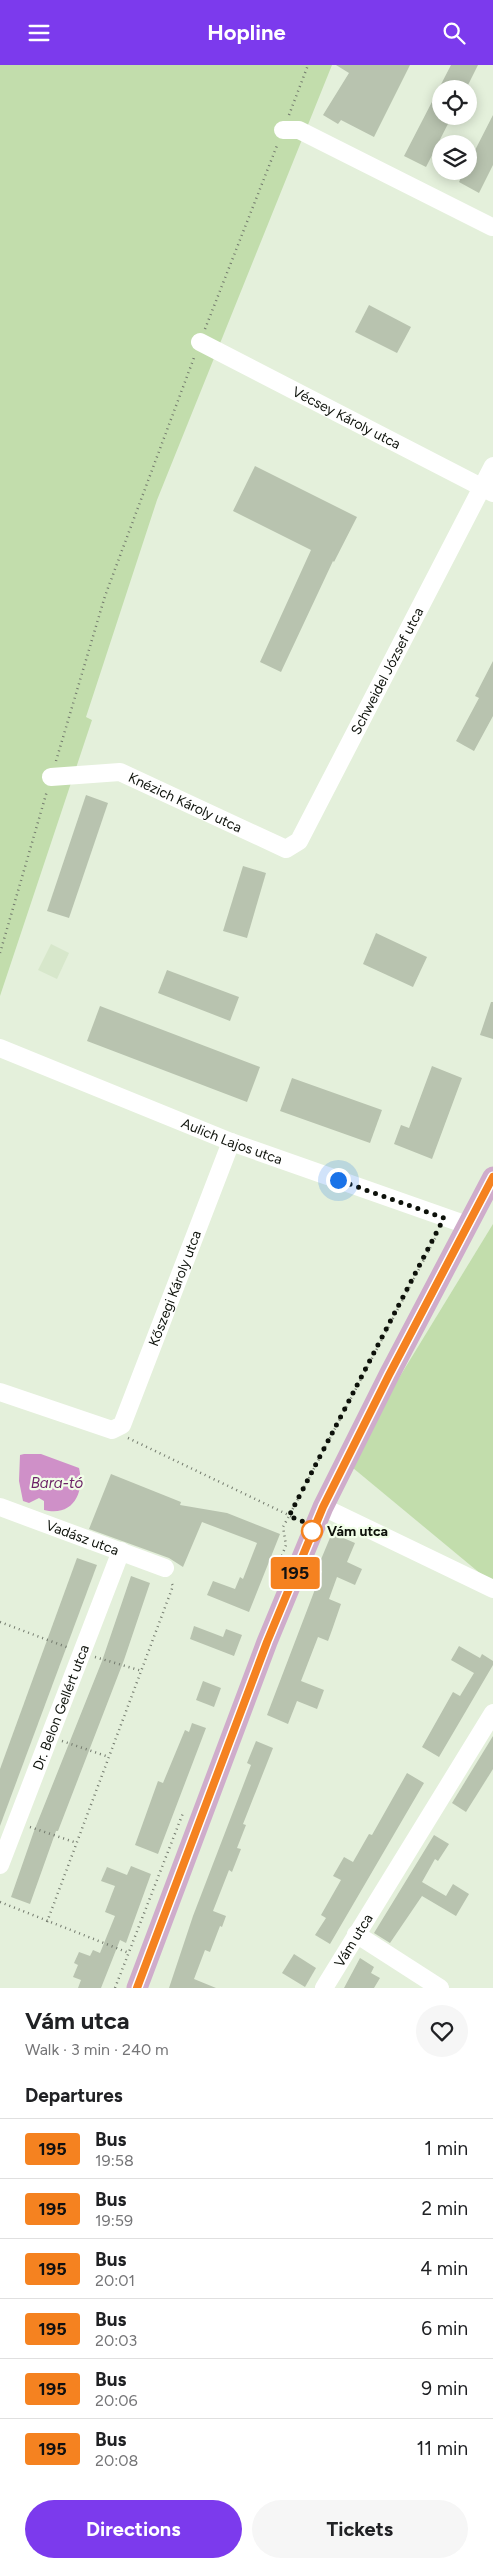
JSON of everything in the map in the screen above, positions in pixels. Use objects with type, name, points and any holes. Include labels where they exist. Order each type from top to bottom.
[{"type":"main road","points":[[137,1988],[267,1642],[314,1526],[493,1177]]},
{"type":"street","points":[[283,131],[299,130],[493,226]]},
{"type":"street","name":"Vécsey Károly utca","points":[[200,342],[489,490]]},
{"type":"street","name":"Schweidel József utca","points":[[286,849],[299,841],[489,490],[493,466]]},
{"type":"street","name":"Knézich Károly utca","points":[[51,777],[120,772],[286,849]]},
{"type":"street","name":"Aulich Lajos utca","points":[[0,1048],[231,1141],[467,1225]]},
{"type":"street","name":"Kőszegi Károly utca","points":[[112,1430],[122,1425],[231,1141]]},
{"type":"street","points":[[0,1392],[112,1430]]},
{"type":"street","name":"Vadász utca","points":[[0,1507],[165,1568]]},
{"type":"street","points":[[323,1507],[493,1589]]},
{"type":"street","name":"Dr. Belon Gellért utca","points":[[0,1865],[120,1551]]},
{"type":"street","name":"Vám utca","points":[[324,1988],[493,1713]]},
{"type":"street","points":[[356,1934],[440,1988]]},
{"type":"path","points":[[0,953],[105,597],[200,342],[308,65]]},
{"type":"path","points":[[283,1527],[444,1218]]},
{"type":"path","points":[[112,1430],[289,1516],[314,1526]]},
{"type":"path","points":[[47,1922],[173,1587],[165,1568]]},
{"type":"path","points":[[0,1622],[81,1652],[142,1671]]},
{"type":"path","points":[[49,1737],[109,1757]]},
{"type":"path","points":[[16,1822],[77,1843]]},
{"type":"path","points":[[0,1902],[129,1953]]},
{"type":"shaded area","points":[[51,944],[69,953],[57,979],[38,970]]},
{"type":"green space","points":[[0,65],[332,65],[157,500],[86,717],[92,720],[0,996]]},
{"type":"green space","points":[[493,1224],[493,1584],[347,1463]]},
{"type":"water","name":"Bara-tó","points":[[41,1454],[79,1468],[80,1486],[75,1501],[63,1510],[54,1511],[44,1510],[44,1501],[39,1498],[29,1503],[23,1501],[19,1481],[20,1455]]},
{"type":"building","points":[[336,65],[410,65],[374,137],[341,120],[338,124],[323,115],[349,73]]},
{"type":"building","points":[[451,65],[478,65],[470,80],[443,80]]},
{"type":"building","points":[[432,102],[432,125],[447,125],[442,135],[432,135],[432,155],[426,167],[404,156]]},
{"type":"building","points":[[493,115],[493,165],[479,193],[459,182],[460,180],[477,180],[477,146]]},
{"type":"building","points":[[369,305],[411,327],[397,353],[355,332]]},
{"type":"building","points":[[255,466],[357,517],[333,561],[281,672],[260,662],[311,550],[233,511]]},
{"type":"building","points":[[493,661],[493,716],[474,751],[456,741],[479,698],[475,696]]},
{"type":"building","points":[[86,795],[108,803],[69,918],[47,911]]},
{"type":"building","points":[[243,866],[266,873],[247,938],[223,931]]},
{"type":"building","points":[[376,933],[427,957],[413,987],[363,964]]},
{"type":"building","points":[[167,970],[239,997],[230,1021],[158,993]]},
{"type":"building","points":[[491,1002],[493,1002],[493,1039],[480,1035]]},
{"type":"building","points":[[100,1006],[260,1067],[247,1102],[87,1041]]},
{"type":"building","points":[[432,1066],[462,1078],[432,1159],[394,1144],[401,1125],[409,1128]]},
{"type":"building","points":[[292,1078],[382,1110],[370,1143],[280,1111]]},
{"type":"building","points":[[111,1474],[181,1502],[180,1505],[227,1513],[280,1534],[249,1612],[207,1595],[213,1581],[235,1589],[240,1577],[243,1579],[257,1543],[202,1522],[183,1567],[169,1558],[89,1529]]},
{"type":"building","points":[[332,1533],[355,1543],[347,1562],[362,1569],[355,1585],[337,1577],[329,1599],[341,1604],[328,1641],[318,1637],[301,1681],[324,1690],[317,1709],[297,1701],[288,1724],[267,1715],[322,1571],[317,1569]]},
{"type":"building","points":[[77,1558],[97,1565],[0,1826],[0,1769]]},
{"type":"building","points":[[131,1576],[150,1583],[124,1660],[58,1831],[56,1831],[30,1904],[11,1897],[34,1831],[102,1661]]},
{"type":"building","points":[[194,1626],[223,1637],[226,1629],[242,1635],[234,1656],[190,1639]]},
{"type":"building","points":[[459,1646],[480,1658],[482,1654],[493,1661],[493,1665],[439,1757],[422,1747],[453,1692],[460,1696],[474,1673],[451,1660]]},
{"type":"building","points":[[203,1681],[221,1688],[214,1707],[196,1700]]},
{"type":"building","points":[[192,1723],[206,1728],[158,1854],[135,1845],[158,1781],[163,1783],[185,1730],[189,1732]]},
{"type":"building","points":[[493,1736],[493,1769],[466,1812],[452,1803]]},
{"type":"building","points":[[256,1741],[273,1748],[243,1824],[246,1825],[237,1848],[241,1849],[232,1872],[229,1870],[213,1911],[226,1916],[210,1952],[205,1950],[194,1979],[216,1988],[169,1988],[193,1916],[251,1765],[247,1763]]},
{"type":"building","points":[[407,1773],[424,1783],[330,1944],[315,1935],[326,1918],[321,1915],[341,1880],[333,1876],[344,1857],[353,1862],[369,1834],[372,1835]]},
{"type":"building","points":[[434,1835],[449,1844],[438,1861],[435,1859],[422,1882],[446,1896],[453,1884],[469,1894],[456,1916],[422,1896],[390,1943],[374,1933]]},
{"type":"building","points":[[131,1866],[151,1874],[126,1943],[120,1940],[101,1988],[78,1988],[81,1980],[73,1977],[78,1965],[74,1963],[79,1952],[90,1956],[93,1950],[100,1953],[115,1916],[105,1912],[115,1886],[101,1881],[107,1867],[127,1875]]},
{"type":"building","points":[[294,1954],[316,1968],[305,1987],[282,1973]]},
{"type":"building","points":[[360,1958],[374,1967],[371,1973],[380,1978],[374,1988],[344,1988]]},
{"type":"bus line","name":"195","points":[[137,1988],[267,1642],[323,1507],[389,1375],[493,1177]]},
{"type":"place","name":"Vám utca","points":[[312,1531]]},
{"type":"route","points":[[312,1531],[314,1526],[289,1516],[444,1218],[338,1180]]}]
